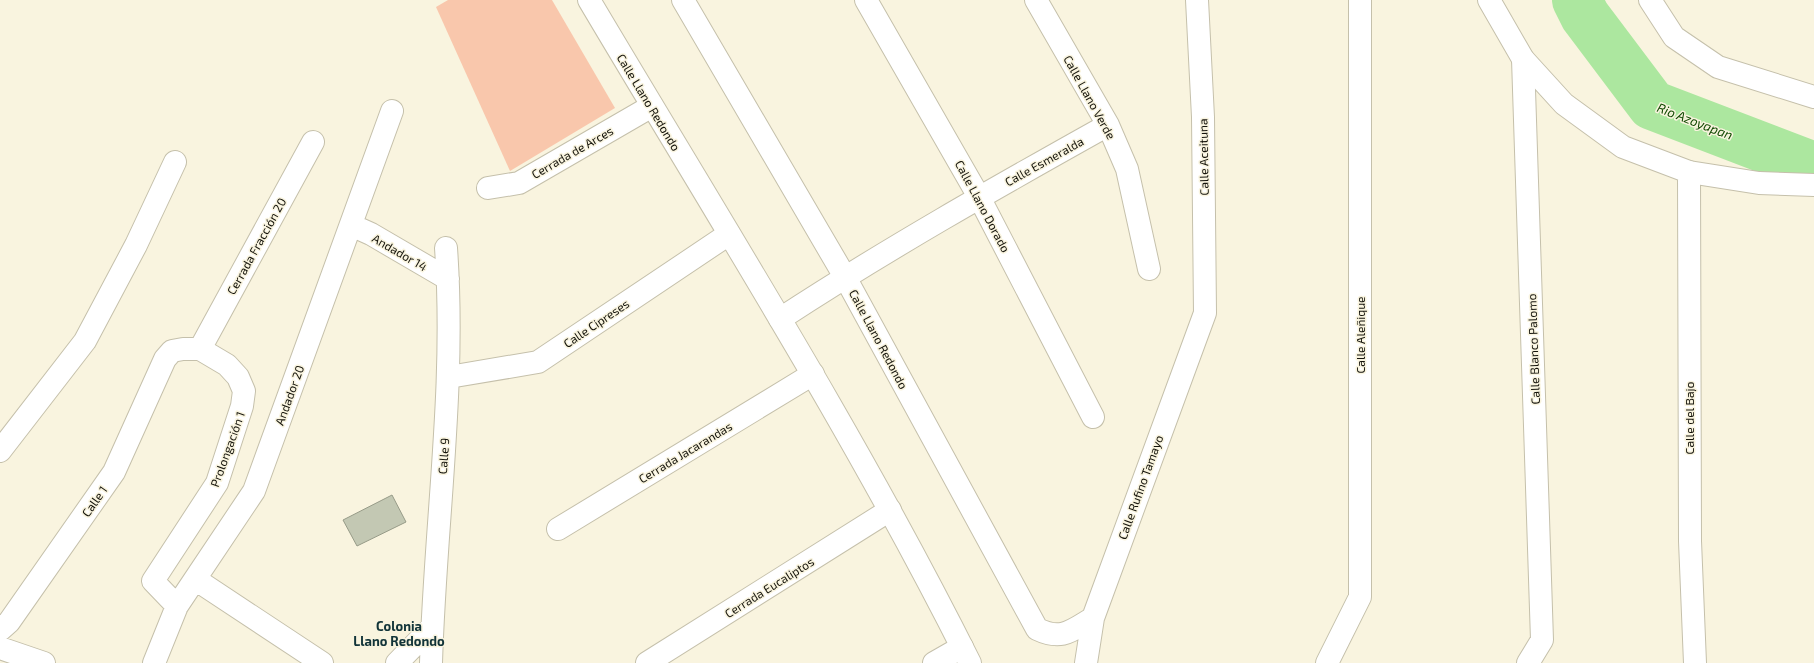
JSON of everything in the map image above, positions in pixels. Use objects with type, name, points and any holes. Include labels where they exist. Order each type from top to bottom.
[{"type":"street","name":"Calle Llano Redondo","points":[[589,0],[813,374],[890,510],[966,655]]},
{"type":"street","name":"Calle Llano Redondo","points":[[683,0],[845,277],[1037,629],[1050,636],[1064,634],[1093,618]]},
{"type":"street","name":"Calle Llano Dorado","points":[[866,0],[979,197],[1093,417]]},
{"type":"street","name":"Calle Llano Verde","points":[[1036,0],[1108,125],[1127,170],[1149,268]]},
{"type":"street","name":"Calle Aceituna","points":[[1197,0],[1203,117],[1205,313]]},
{"type":"street","name":"Calle Aleñique","points":[[1327,663],[1360,597],[1360,0]]},
{"type":"street","points":[[1489,0],[1523,59],[1564,104],[1623,147],[1688,172],[1759,183],[1814,185]]},
{"type":"street","points":[[1650,0],[1674,38],[1718,67],[1814,97]]},
{"type":"street","name":"Calle Blanco Palomo","points":[[1523,59],[1542,640],[1528,663]]},
{"type":"street","name":"Cerrada de Arces","points":[[488,188],[519,183],[652,106]]},
{"type":"street","name":"Andador 20","points":[[154,663],[177,606],[254,491],[392,111]]},
{"type":"street","name":"Calle Esmeralda","points":[[780,319],[845,277],[979,197],[1108,125]]},
{"type":"street","name":"Cerrada Fracción 20","points":[[200,350],[312,142]]},
{"type":"street","points":[[0,451],[8,428],[85,341],[136,245],[175,162]]},
{"type":"street","name":"Calle del Bajo","points":[[1688,172],[1690,541],[1695,663]]},
{"type":"street","name":"Andador 14","points":[[351,226],[371,234],[448,279]]},
{"type":"street","name":"Calle Cipreses","points":[[449,377],[538,362],[729,234]]},
{"type":"street","name":"Calle 9","points":[[431,663],[432,627],[449,377],[448,279],[446,248]]},
{"type":"street","name":"Calle Rufino Tamayo","points":[[1086,663],[1093,618],[1205,313]]},
{"type":"street","name":"Prolongación 1","points":[[164,359],[172,351],[183,349],[200,350],[227,365],[238,377],[244,391],[242,406],[217,483],[154,581],[177,606]]},
{"type":"street","name":"Calle 1","points":[[0,630],[9,622],[114,472],[164,359]]},
{"type":"street","name":"Cerrada Jacarandas","points":[[558,529],[813,374]]},
{"type":"street","name":"Cerrada Eucaliptos","points":[[647,663],[890,510]]},
{"type":"street","points":[[195,579],[322,663]]},
{"type":"street","points":[[397,663],[432,627]]},
{"type":"street","points":[[0,648],[44,663]]},
{"type":"street","points":[[934,663],[966,655]]},
{"type":"shaded area","points":[[448,0],[552,0],[615,108],[510,171],[436,7]]},
{"type":"building","points":[[392,495],[406,522],[357,546],[343,520]]},
{"type":"waterway","name":"Rio Azoyapan","points":[[1577,0],[1585,16],[1652,105],[1814,167]]},
{"type":"district","name":"Colonia Llano Redondo","points":[[399,634]]}]
